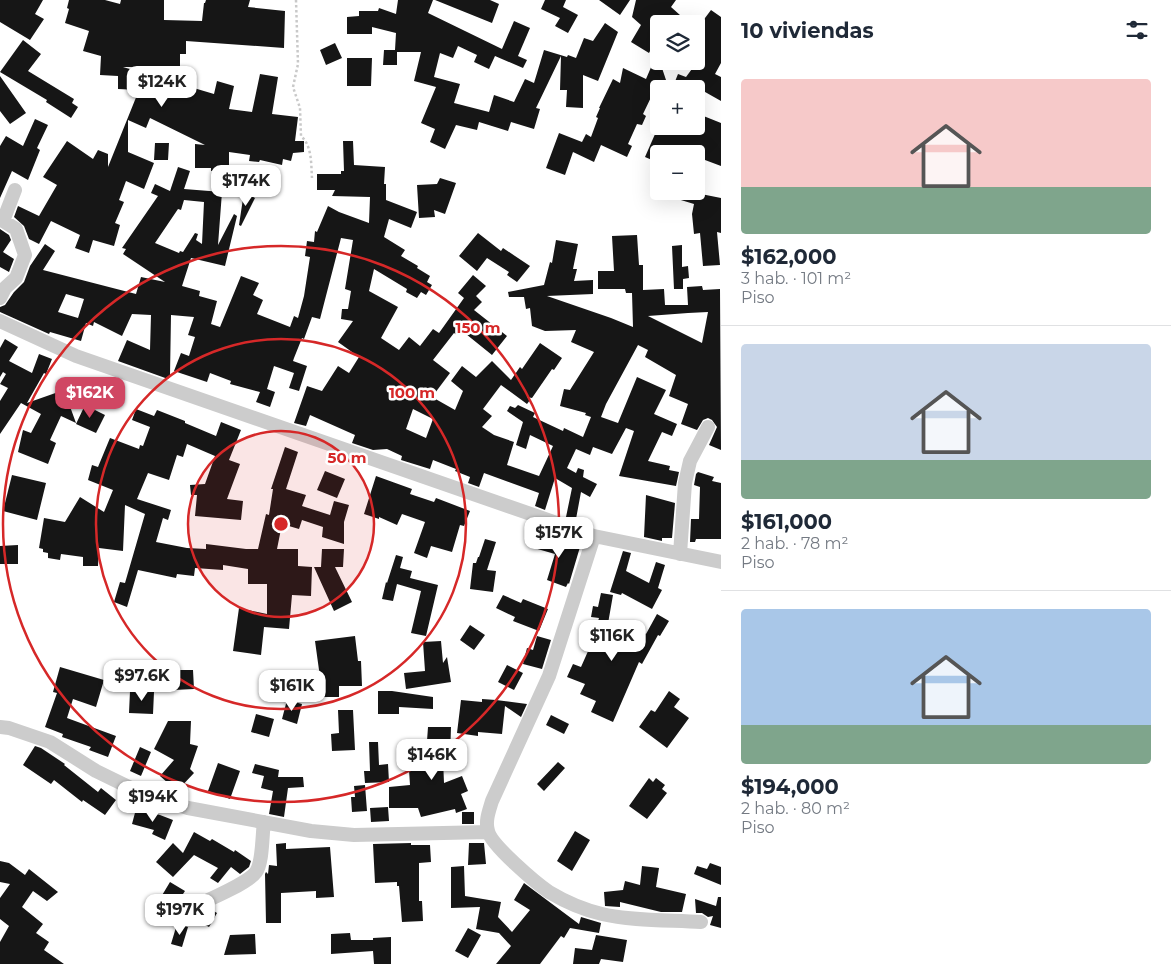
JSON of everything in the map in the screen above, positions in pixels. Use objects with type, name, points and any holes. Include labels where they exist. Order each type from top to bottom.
[{"type":"street","points":[[0,298],[5,288],[16,278],[25,255],[16,229],[3,221],[16,190]]},
{"type":"street","points":[[0,321],[76,356],[594,536],[721,562]]},
{"type":"street","points":[[680,554],[685,483],[690,461],[708,426]]},
{"type":"street","points":[[594,536],[549,676],[492,801],[487,815],[488,832],[498,847],[528,875],[550,892],[578,906],[602,914],[701,922]]},
{"type":"street","points":[[0,727],[50,742],[96,771],[139,792],[188,808],[311,831],[354,835],[488,832]]},
{"type":"street","points":[[180,913],[227,891],[256,872],[264,822]]},
{"type":"path","points":[[296,0],[298,64],[293,87],[300,108],[301,136],[307,142],[311,159],[312,178]]},
{"type":"building","points":[[0,0],[43,0],[35,14],[44,19],[30,40],[0,22]]},
{"type":"building","points":[[69,0],[105,0],[120,4],[121,0],[164,0],[164,20],[202,21],[206,0],[250,0],[248,7],[285,11],[284,48],[186,41],[186,54],[180,54],[180,67],[123,67],[214,94],[217,81],[234,86],[229,109],[252,112],[260,74],[278,77],[272,114],[298,117],[295,141],[304,141],[304,152],[293,153],[291,161],[283,159],[282,165],[260,160],[259,162],[249,161],[250,155],[229,152],[229,171],[211,171],[211,168],[195,168],[195,144],[205,145],[150,118],[146,128],[128,120],[128,152],[154,163],[144,189],[126,181],[119,200],[124,202],[115,223],[120,225],[114,246],[93,240],[89,253],[75,248],[80,235],[51,221],[39,244],[29,239],[24,226],[14,217],[18,206],[39,216],[57,185],[43,177],[67,141],[93,159],[98,150],[108,154],[108,167],[139,90],[118,89],[118,76],[100,75],[101,56],[83,51],[89,31],[65,23],[69,9],[67,8]]},
{"type":"building","points":[[398,0],[433,0],[428,13],[502,49],[514,21],[530,28],[518,56],[527,60],[523,68],[495,56],[489,69],[474,62],[477,55],[458,46],[453,58],[440,53],[434,77],[460,84],[454,103],[489,112],[494,95],[514,102],[525,79],[534,83],[544,50],[576,58],[584,38],[593,41],[605,23],[618,32],[598,81],[583,75],[583,108],[566,107],[567,90],[560,90],[561,56],[536,108],[540,109],[534,129],[511,122],[508,131],[479,122],[477,130],[456,125],[445,149],[430,142],[435,129],[421,123],[436,87],[414,81],[421,52],[397,52],[397,65],[383,65],[384,50],[395,50],[396,33],[372,27],[372,34],[347,34],[347,17],[359,16],[359,11],[378,11],[379,8],[396,14]]},
{"type":"building","points":[[435,0],[490,0],[499,4],[492,23]]},
{"type":"building","points":[[545,0],[566,0],[563,7],[578,15],[568,33],[555,26],[560,18],[541,9]]},
{"type":"building","points":[[599,0],[630,0],[620,15]]},
{"type":"building","points":[[636,0],[676,0],[671,7],[680,15],[650,15],[649,53],[631,42],[641,25],[632,17]]},
{"type":"building","points":[[711,10],[721,17],[721,63],[715,74],[721,77],[721,101],[705,92],[705,80],[676,80],[678,74],[686,77],[691,70],[705,70],[705,18]]},
{"type":"building","points":[[23,40],[41,54],[28,71],[74,99],[72,103],[78,107],[71,118],[46,102],[47,100],[0,72]]},
{"type":"building","points":[[335,43],[342,58],[326,65],[320,50]]},
{"type":"building","points":[[347,58],[372,58],[371,86],[347,86]]},
{"type":"building","points":[[623,68],[646,79],[650,70],[663,70],[666,80],[650,80],[650,99],[643,114],[646,116],[642,125],[637,124],[628,144],[632,146],[627,157],[601,145],[594,162],[573,152],[565,175],[546,168],[559,133],[582,142],[586,134],[591,137],[598,118],[596,117],[599,108],[613,79],[620,83]]},
{"type":"building","points":[[0,76],[26,113],[10,124],[0,111]]},
{"type":"building","points":[[705,117],[721,123],[721,166],[705,160],[705,145],[650,145],[655,135],[705,135]]},
{"type":"building","points":[[35,119],[48,125],[37,148],[40,150],[28,180],[12,171],[0,198],[0,146],[6,136],[23,146]]},
{"type":"building","points":[[343,141],[353,141],[354,165],[385,167],[384,184],[386,184],[386,200],[417,212],[411,228],[389,219],[384,237],[405,250],[401,256],[430,276],[427,282],[432,285],[426,295],[421,292],[417,298],[406,292],[407,289],[374,269],[369,291],[398,307],[381,338],[399,350],[409,337],[420,346],[433,329],[439,333],[464,298],[458,293],[473,275],[486,286],[476,296],[482,302],[474,310],[507,336],[492,355],[461,330],[457,335],[454,333],[433,360],[450,373],[432,397],[455,410],[463,391],[451,381],[462,366],[476,377],[492,361],[511,380],[520,367],[522,369],[540,343],[562,358],[532,398],[527,397],[530,400],[527,404],[501,385],[483,409],[492,416],[482,427],[494,435],[514,442],[507,465],[539,476],[553,446],[530,435],[526,449],[516,445],[523,422],[507,411],[510,406],[515,408],[518,405],[535,413],[533,417],[563,431],[564,428],[583,437],[591,417],[585,415],[586,413],[560,406],[564,389],[570,390],[594,352],[571,342],[576,330],[545,331],[532,326],[530,308],[526,309],[524,297],[509,297],[508,292],[544,285],[550,262],[552,263],[556,240],[578,244],[573,269],[577,269],[574,281],[593,280],[593,294],[547,296],[633,327],[632,293],[626,293],[625,289],[598,289],[598,271],[614,271],[612,236],[637,235],[639,265],[643,265],[643,290],[664,289],[665,305],[688,305],[687,287],[702,286],[703,290],[720,289],[721,450],[709,445],[717,427],[712,420],[708,418],[703,420],[697,430],[681,424],[688,404],[669,396],[676,375],[645,357],[648,350],[638,345],[601,417],[618,423],[637,377],[666,390],[654,414],[677,424],[672,436],[662,432],[648,461],[670,466],[669,470],[679,472],[676,486],[619,476],[634,431],[626,428],[612,454],[593,447],[590,455],[576,449],[567,468],[576,473],[578,468],[584,470],[583,477],[597,484],[590,497],[581,492],[576,519],[566,517],[572,488],[555,478],[545,510],[535,506],[539,493],[484,473],[479,487],[468,483],[470,477],[433,460],[430,469],[401,460],[402,456],[387,449],[373,450],[352,443],[355,435],[310,415],[306,426],[294,423],[307,386],[322,391],[338,366],[349,373],[359,357],[338,342],[353,321],[341,319],[342,309],[348,309],[351,291],[345,289],[353,240],[341,238],[320,319],[312,317],[304,339],[302,338],[294,358],[293,361],[307,366],[299,391],[289,388],[294,373],[274,366],[267,389],[275,392],[270,407],[256,402],[260,392],[230,384],[231,381],[210,373],[207,382],[174,371],[181,353],[189,356],[195,337],[188,335],[194,317],[171,315],[170,376],[168,379],[118,361],[127,340],[150,350],[151,315],[132,314],[122,336],[94,322],[93,326],[86,323],[81,341],[50,332],[49,334],[0,312],[0,307],[5,305],[24,282],[30,266],[45,244],[55,251],[43,270],[136,294],[141,277],[165,282],[123,254],[126,249],[122,248],[158,196],[151,193],[155,184],[170,191],[178,167],[190,171],[184,189],[222,192],[218,245],[234,214],[237,216],[225,266],[191,258],[182,286],[200,291],[199,296],[217,301],[211,324],[220,327],[241,276],[259,283],[253,295],[263,300],[257,314],[290,327],[294,316],[298,318],[304,296],[310,257],[305,256],[307,241],[314,242],[315,231],[317,232],[328,206],[369,223],[370,197],[332,196],[335,190],[317,190],[317,174],[341,174],[341,171],[344,171]],"holes":[[[184,200],[204,202],[202,244],[196,240],[198,234],[195,233],[183,252],[180,251],[179,253],[155,243],[178,209],[181,210]],[[66,294],[84,299],[78,318],[58,312]],[[708,312],[702,343],[648,316]],[[413,409],[433,419],[426,438],[406,429]]]},
{"type":"building","points":[[155,143],[169,143],[168,160],[154,160]]},
{"type":"building","points":[[650,146],[650,159],[645,157]]},
{"type":"building","points":[[440,178],[456,183],[445,214],[434,210],[435,217],[419,218],[417,185],[437,184]]},
{"type":"building","points":[[244,192],[255,198],[241,226],[239,225]]},
{"type":"building","points":[[705,195],[721,198],[721,233],[717,232],[720,265],[703,266],[700,233],[694,234],[692,214],[694,204],[681,200],[705,200]]},
{"type":"building","points":[[0,229],[9,235],[11,240],[3,252],[14,259],[9,272],[0,267]]},
{"type":"building","points":[[478,233],[501,251],[503,248],[530,266],[517,282],[507,275],[509,272],[487,258],[477,271],[459,256]]},
{"type":"building","points":[[682,245],[682,267],[688,266],[689,278],[683,279],[683,289],[674,289],[672,246]]},
{"type":"building","points":[[5,339],[18,347],[9,361],[32,373],[39,354],[52,359],[46,374],[44,373],[27,403],[64,390],[76,423],[61,416],[50,440],[56,443],[48,464],[18,452],[23,430],[31,433],[41,414],[21,403],[0,434],[0,401],[8,388],[0,384],[6,374],[3,372],[0,377],[0,348]]},
{"type":"building","points":[[85,405],[105,415],[96,433],[76,424]]},
{"type":"building","points":[[136,409],[154,416],[157,410],[216,436],[221,422],[241,430],[229,460],[240,464],[227,499],[243,501],[241,520],[195,516],[197,495],[191,495],[190,485],[205,484],[215,456],[187,444],[183,457],[177,455],[169,480],[148,473],[137,499],[171,510],[168,520],[163,518],[156,542],[187,548],[206,549],[206,544],[258,549],[266,514],[269,515],[273,489],[271,489],[285,447],[298,452],[286,489],[306,495],[302,506],[330,515],[334,501],[349,505],[344,522],[344,544],[322,537],[323,527],[302,520],[299,529],[282,524],[277,549],[298,549],[298,566],[312,567],[311,596],[292,595],[289,629],[264,627],[261,655],[233,651],[239,608],[267,614],[267,584],[248,584],[248,569],[223,565],[223,570],[195,568],[194,576],[177,574],[176,578],[138,570],[127,607],[114,602],[120,582],[125,583],[145,514],[125,505],[123,551],[99,548],[98,566],[83,566],[83,557],[61,554],[60,560],[48,558],[48,553],[43,552],[43,549],[39,548],[44,518],[65,522],[80,497],[104,512],[113,490],[88,480],[92,465],[98,467],[110,438],[139,449],[140,445],[143,446],[150,427],[132,420]]},
{"type":"building","points":[[325,471],[345,479],[337,498],[317,490]]},
{"type":"building","points":[[698,472],[714,477],[712,481],[721,483],[721,539],[696,539],[695,542],[690,542],[691,519],[699,519],[700,487],[694,485]]},
{"type":"building","points":[[12,475],[46,483],[37,520],[3,511]]},
{"type":"building","points":[[376,476],[412,489],[410,494],[434,502],[436,498],[470,511],[464,526],[460,525],[452,552],[431,546],[427,558],[414,553],[425,522],[402,514],[397,525],[379,517],[379,519],[364,514]]},
{"type":"building","points":[[646,495],[675,503],[672,538],[662,538],[662,541],[644,537]]},
{"type":"building","points":[[538,534],[580,547],[569,584],[566,587],[547,580],[555,554],[534,548]]},
{"type":"building","points":[[485,539],[496,542],[487,570],[496,571],[493,592],[470,589],[473,563],[476,563],[479,557]]},
{"type":"building","points":[[18,545],[18,564],[0,564],[0,546]]},
{"type":"building","points":[[322,549],[344,549],[343,567],[335,567],[352,602],[334,611],[314,567],[321,567]]},
{"type":"building","points":[[623,551],[631,553],[626,571],[649,583],[656,562],[665,565],[658,588],[662,590],[652,609],[622,593],[621,595],[610,592]]},
{"type":"building","points":[[396,555],[403,557],[400,568],[412,571],[410,578],[438,585],[426,636],[411,633],[421,591],[397,584],[393,601],[382,599]]},
{"type":"building","points":[[601,593],[613,595],[606,635],[626,643],[629,637],[634,640],[640,630],[646,634],[657,614],[669,621],[660,636],[658,635],[642,664],[639,662],[613,722],[591,712],[596,701],[580,694],[585,684],[567,677],[573,664],[581,667],[589,649],[599,618],[591,617],[593,606],[598,607]]},
{"type":"building","points":[[503,595],[521,603],[523,599],[548,609],[539,631],[513,621],[515,617],[496,608]]},
{"type":"building","points":[[470,625],[485,635],[474,650],[460,640]]},
{"type":"building","points":[[355,636],[358,661],[361,661],[362,686],[339,686],[339,697],[319,697],[319,670],[315,641]]},
{"type":"building","points":[[537,636],[551,640],[542,669],[523,664],[527,648],[533,650]]},
{"type":"building","points":[[441,641],[443,663],[447,657],[451,682],[406,689],[404,673],[425,671],[423,642]]},
{"type":"building","points":[[114,661],[135,665],[131,687],[110,683]]},
{"type":"building","points":[[507,665],[523,673],[514,690],[498,682]]},
{"type":"building","points":[[60,667],[104,680],[96,707],[73,699],[67,718],[116,736],[108,757],[89,750],[91,747],[62,737],[63,734],[45,727],[57,693],[53,692]]},
{"type":"building","points":[[173,670],[193,670],[194,689],[174,690]]},
{"type":"building","points":[[130,691],[154,692],[153,714],[129,713]]},
{"type":"building","points":[[378,691],[392,691],[433,697],[433,709],[399,707],[399,714],[378,714]]},
{"type":"building","points":[[669,691],[680,699],[674,707],[689,718],[667,748],[639,727],[651,710],[655,712]]},
{"type":"building","points":[[482,699],[527,704],[521,717],[505,706],[502,734],[478,732],[478,736],[457,733],[461,700],[482,702]]},
{"type":"building","points":[[287,700],[302,704],[297,724],[282,719]]},
{"type":"building","points":[[338,710],[353,710],[355,750],[332,751],[331,734],[339,733]]},
{"type":"building","points":[[256,714],[274,719],[269,737],[251,732]]},
{"type":"building","points":[[551,715],[569,724],[564,734],[546,725]]},
{"type":"building","points":[[168,721],[191,721],[190,744],[198,746],[190,769],[194,773],[177,791],[160,776],[174,760],[154,749]]},
{"type":"building","points":[[428,727],[451,727],[450,759],[443,759],[444,783],[462,776],[468,791],[461,794],[467,809],[456,813],[455,809],[421,817],[418,808],[389,808],[389,787],[410,785],[409,770],[425,769]]},
{"type":"building","points":[[369,742],[378,742],[379,765],[388,764],[389,782],[365,783],[364,771],[370,771]]},
{"type":"building","points":[[35,746],[65,764],[98,792],[101,788],[116,800],[105,815],[83,800],[82,802],[54,780],[51,784],[23,765]]},
{"type":"building","points":[[140,747],[151,752],[141,776],[130,771]]},
{"type":"building","points":[[558,762],[565,768],[544,791],[537,784]]},
{"type":"building","points":[[218,763],[240,771],[230,799],[208,791]]},
{"type":"building","points":[[255,764],[279,770],[278,777],[303,777],[304,787],[288,788],[284,817],[269,814],[273,791],[261,788],[264,776],[252,773]]},
{"type":"building","points":[[649,778],[653,782],[656,778],[665,785],[662,789],[667,793],[647,819],[629,806]]},
{"type":"building","points":[[365,785],[367,811],[352,812],[351,797],[355,797],[354,786]]},
{"type":"building","points":[[388,807],[389,821],[371,822],[370,808]]},
{"type":"building","points":[[136,809],[173,820],[165,840],[152,834],[154,830],[132,824]]},
{"type":"building","points":[[462,812],[474,812],[474,824],[462,824]]},
{"type":"building","points":[[575,831],[590,840],[572,871],[557,861]]},
{"type":"building","points":[[194,832],[210,841],[212,839],[234,852],[235,850],[251,861],[249,867],[240,874],[231,867],[218,883],[210,878],[218,868],[194,855],[173,877],[156,862],[173,843],[183,853]]},
{"type":"building","points":[[286,843],[286,849],[330,847],[334,897],[316,898],[316,891],[281,893],[281,923],[266,923],[265,874],[266,872],[268,874],[269,865],[277,866],[276,844]]},
{"type":"building","points":[[411,843],[411,845],[430,845],[431,862],[419,863],[419,901],[422,901],[423,921],[402,922],[397,882],[375,883],[373,844]]},
{"type":"building","points":[[469,843],[484,843],[486,864],[468,865]]},
{"type":"building","points":[[0,861],[9,863],[25,875],[29,869],[58,892],[47,901],[33,891],[22,907],[43,924],[36,933],[49,942],[44,950],[64,964],[0,964],[0,942],[9,926],[0,919],[0,898],[10,884],[0,882]]},
{"type":"building","points":[[710,863],[721,867],[721,885],[694,874],[697,866],[707,869]]},
{"type":"building","points":[[464,866],[465,896],[501,902],[498,917],[512,932],[530,910],[514,900],[524,883],[579,924],[581,917],[601,923],[599,933],[570,928],[564,938],[561,936],[540,964],[496,964],[511,946],[499,933],[476,929],[480,907],[451,908],[451,867]]},
{"type":"building","points":[[642,866],[659,868],[656,887],[686,894],[682,912],[661,912],[620,902],[620,907],[605,906],[604,892],[623,890],[625,881],[640,885]]},
{"type":"building","points":[[170,882],[185,891],[175,906],[161,897]]},
{"type":"building","points":[[718,897],[721,897],[721,928],[710,925],[713,916],[708,917],[702,913],[696,913],[695,899],[716,906]]},
{"type":"building","points":[[210,909],[217,913],[209,927],[194,919],[196,915]]},
{"type":"building","points":[[177,924],[188,927],[182,947],[171,944]]},
{"type":"building","points":[[468,928],[481,935],[468,958],[455,951]]},
{"type":"building","points":[[350,933],[351,940],[373,940],[373,938],[391,937],[391,964],[374,964],[373,951],[331,954],[331,934]]},
{"type":"building","points":[[255,934],[256,954],[224,955],[230,935]]},
{"type":"building","points":[[596,935],[627,940],[623,962],[601,959],[599,964],[573,964],[575,948],[592,950]]}]
